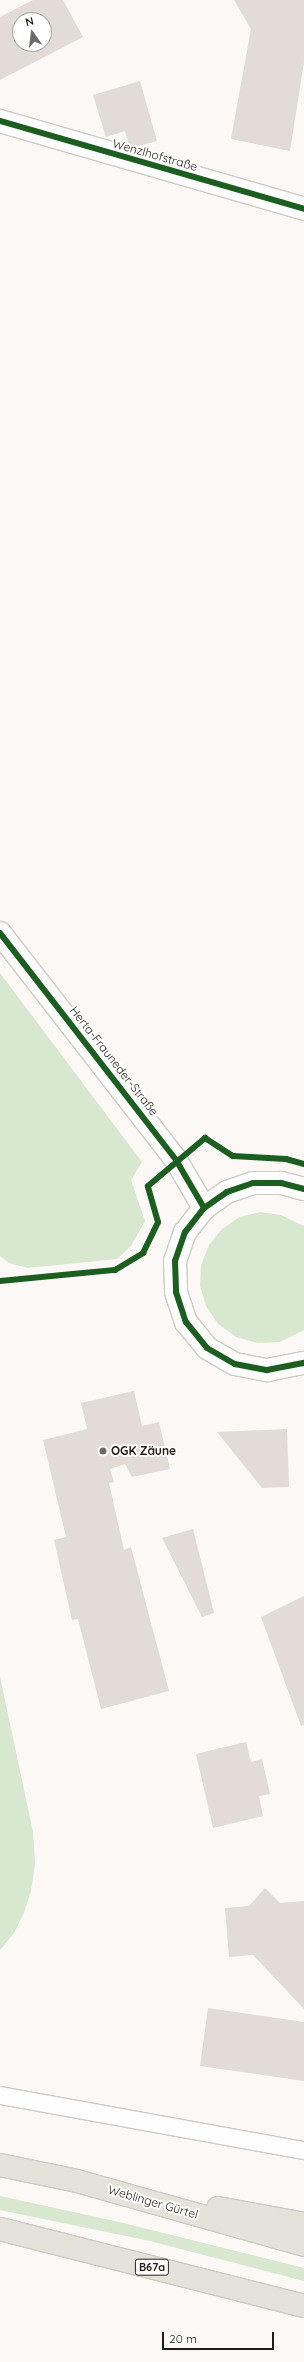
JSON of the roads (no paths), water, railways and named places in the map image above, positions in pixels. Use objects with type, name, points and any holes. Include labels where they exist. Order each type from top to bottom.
[{"type":"main road","name":"Weblinger Gürtel","points":[[0,2165],[77,2181],[304,2245]]},
{"type":"main road","points":[[77,2181],[304,2224]]},
{"type":"main road","name":"B67a","points":[[0,2229],[304,2306]]},
{"type":"street","name":"Wenzlhofstraße","points":[[0,121],[304,209]]},
{"type":"street","name":"Herta-Frauneder-Straße","points":[[0,933],[176,1160],[204,1208]]},
{"type":"street","points":[[304,1189],[281,1183],[253,1184],[227,1192],[204,1208],[185,1232],[175,1261],[176,1292],[186,1322],[207,1348],[235,1364],[267,1370],[304,1363]]},
{"type":"lane","points":[[0,2095],[304,2150]]},
{"type":"place","name":"OGK Zäune","points":[[103,1451]]}]
